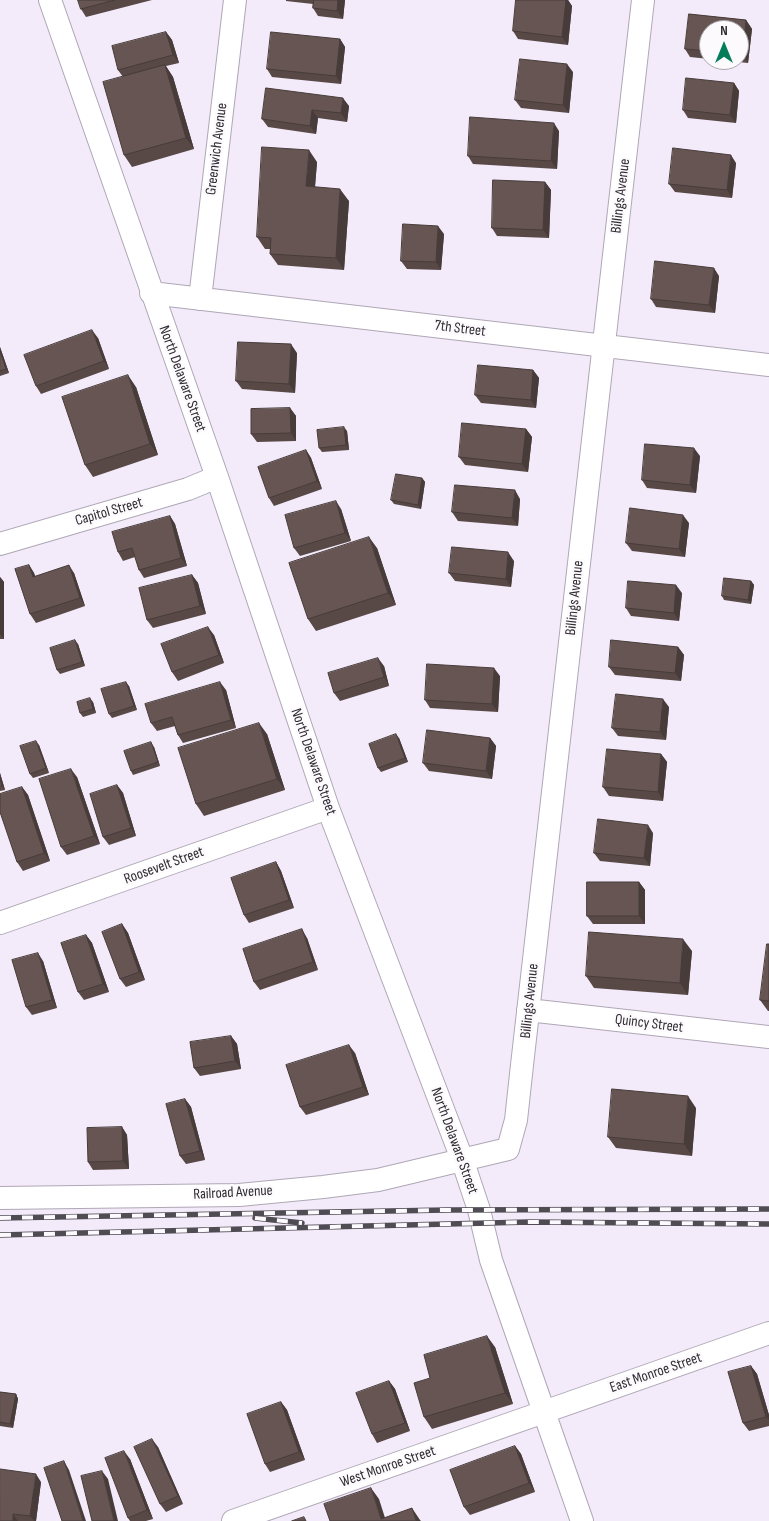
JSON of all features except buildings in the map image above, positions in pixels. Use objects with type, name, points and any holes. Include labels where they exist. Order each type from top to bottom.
[{"type":"street","name":"North Delaware Street","points":[[50,0],[217,477],[328,808],[462,1159],[479,1210],[491,1260],[582,1521]]},
{"type":"street","name":"Greenwich Avenue","points":[[200,299],[235,0]]},
{"type":"street","name":"Billings Avenue","points":[[462,1159],[508,1149],[516,1120],[643,0]]},
{"type":"street","name":"7th Street","points":[[151,293],[769,365]]},
{"type":"street","name":"Capitol Street","points":[[0,544],[188,489],[217,477]]},
{"type":"street","name":"Roosevelt Street","points":[[0,923],[328,808]]},
{"type":"street","name":"Quincy Street","points":[[528,1010],[769,1037]]},
{"type":"street","name":"Railroad Avenue","points":[[0,1198],[239,1195],[378,1180],[462,1159]]},
{"type":"street","name":"East Monroe Street","points":[[544,1412],[769,1333]]},
{"type":"street","name":"West Monroe Street","points":[[233,1521],[544,1412]]},
{"type":"railway","points":[[0,1218],[446,1210],[769,1209]]},
{"type":"railway","points":[[255,1218],[302,1223]]},
{"type":"railway","points":[[0,1235],[529,1222],[769,1224]]}]
